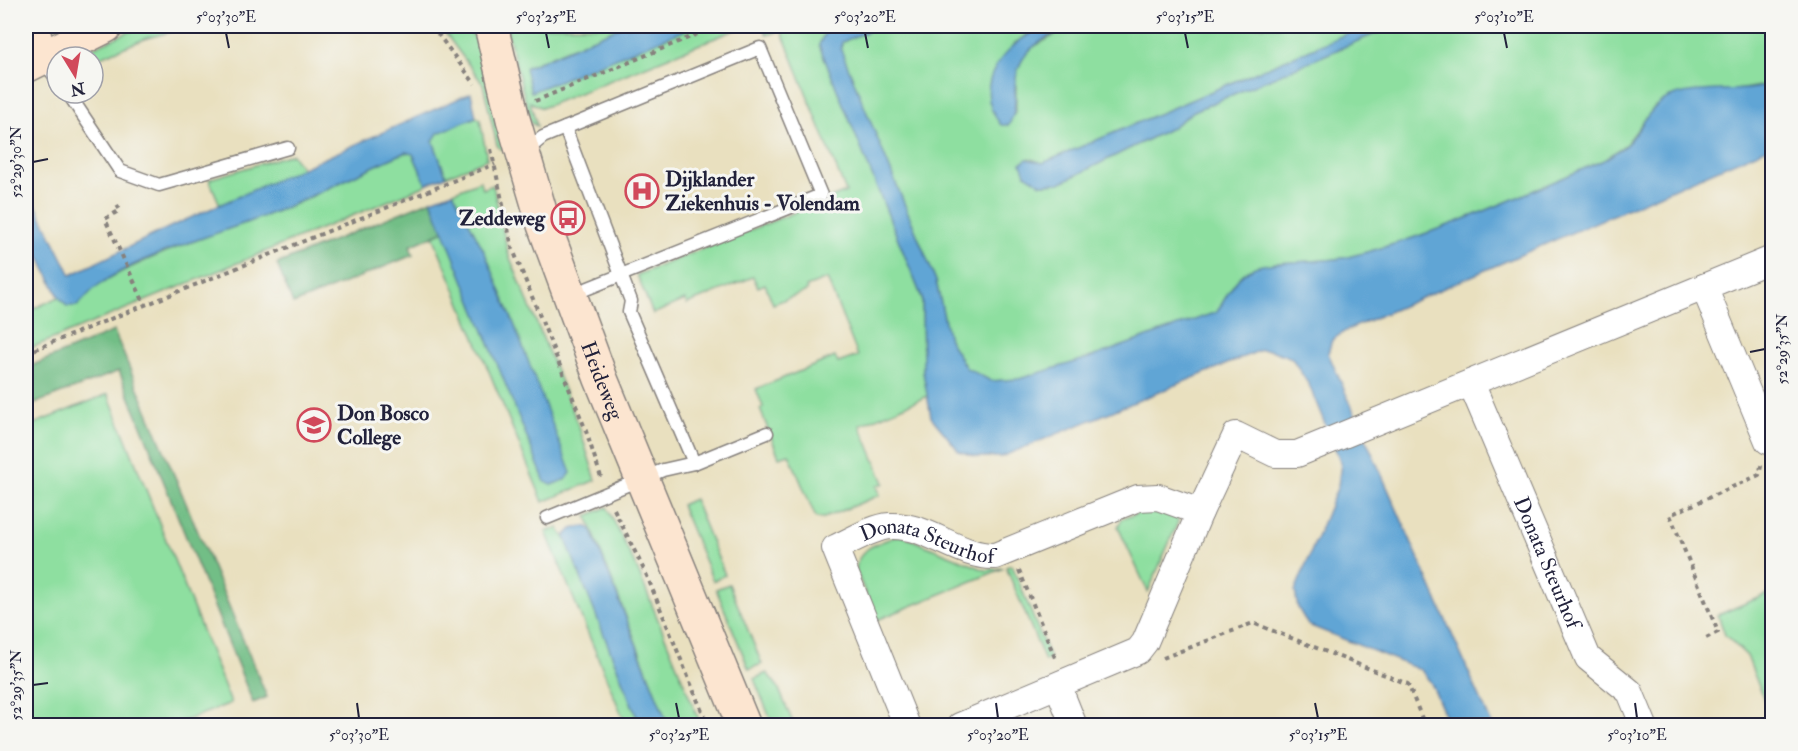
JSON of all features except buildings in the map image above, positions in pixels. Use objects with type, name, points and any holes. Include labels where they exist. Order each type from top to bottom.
[{"type":"street","points":[[32,26],[41,67],[106,26]]},
{"type":"street","name":"Heideweg","points":[[491,26],[520,151],[544,225],[642,480],[744,726]]},
{"type":"street","points":[[960,726],[1138,651],[1145,642],[1200,512],[1236,435],[1285,456],[1297,454],[1773,259]]},
{"type":"street","points":[[1704,287],[1768,441]]},
{"type":"street","name":"Donata Steurhof","points":[[1471,383],[1588,658],[1630,692],[1644,726]]},
{"type":"street","name":"Donata Steurhof","points":[[907,726],[834,548],[888,526],[908,527],[979,556],[995,556],[1138,498],[1158,497],[1200,512]]},
{"type":"street","points":[[1062,684],[1074,726]]},
{"type":"lane","points":[[520,151],[565,129],[760,48],[821,195],[570,295]]},
{"type":"lane","points":[[76,105],[120,171],[159,186],[288,148]]},
{"type":"lane","points":[[565,129],[631,301],[629,312],[694,463]]},
{"type":"lane","points":[[547,518],[673,466],[694,463],[767,433]]},
{"type":"path","points":[[432,26],[471,76],[479,92]]},
{"type":"path","points":[[520,151],[534,102],[717,26]]},
{"type":"path","points":[[491,146],[520,151]]},
{"type":"path","points":[[26,353],[520,151]]},
{"type":"path","name":"Heideweg","points":[[520,151],[512,247],[585,428],[607,494],[647,576],[708,726]]},
{"type":"path","points":[[117,205],[120,210],[105,219],[145,305]]},
{"type":"path","points":[[1706,638],[1718,632],[1670,515],[1759,475],[1768,441]]},
{"type":"path","points":[[1010,550],[1062,684]]},
{"type":"path","points":[[1138,651],[1156,661],[1253,622],[1408,684],[1425,726]]},
{"type":"green space","points":[[142,26],[193,26],[147,38],[105,55],[105,45],[99,45]]},
{"type":"green space","points":[[440,26],[461,26],[478,39],[506,148],[500,149],[497,145],[483,84]]},
{"type":"green space","points":[[509,26],[622,26],[526,67],[531,92],[695,26],[745,26],[542,108],[530,102],[537,126],[531,123],[507,30]]},
{"type":"green space","points":[[763,26],[832,26],[827,28],[819,45],[922,298],[923,372],[928,396],[860,425],[884,483],[877,486],[880,495],[824,518],[816,518],[789,454],[779,457],[760,409],[763,407],[756,389],[835,357],[838,363],[858,356],[827,279],[806,287],[807,291],[773,304],[765,284],[758,287],[753,277],[687,304],[685,300],[653,314],[637,275],[846,192],[781,30],[767,35]]},
{"type":"green space","points":[[880,26],[1045,26],[1029,33],[1014,44],[1007,126],[1016,110],[1016,73],[1026,51],[1071,26],[1365,26],[1043,163],[1029,158],[1022,163],[1041,184],[1060,183],[1171,128],[1194,111],[1393,26],[1772,26],[1772,84],[1736,90],[1685,93],[1655,106],[1627,143],[1604,160],[1510,201],[1414,238],[1348,257],[1260,265],[1246,272],[1236,281],[1217,312],[1092,357],[1019,379],[991,381],[966,368],[949,340],[936,281],[841,50],[842,42]]},
{"type":"green space","points":[[476,117],[480,119],[487,159],[446,176],[433,141],[437,133]]},
{"type":"green space","points":[[407,152],[413,154],[426,184],[422,187],[26,350],[26,312],[59,297],[67,306],[73,304],[82,300],[105,280],[163,253],[295,204]]},
{"type":"green space","points":[[292,154],[302,169],[220,205],[209,179]]},
{"type":"green space","points":[[480,181],[483,189],[493,185],[508,253],[578,424],[596,480],[543,502],[433,236],[444,231],[545,481],[566,480],[570,473],[514,324],[485,253],[453,192]]},
{"type":"green space","points":[[431,200],[444,231],[410,246],[413,255],[293,304],[277,264]]},
{"type":"green space","points":[[114,331],[267,697],[253,703],[119,371],[26,407],[26,368]]},
{"type":"green space","points":[[108,394],[231,703],[174,725],[26,725],[26,427]]},
{"type":"green space","points":[[694,499],[725,575],[713,581],[681,505]]},
{"type":"green space","points":[[607,507],[639,573],[701,725],[668,725],[587,516]]},
{"type":"green space","points":[[1152,508],[1177,517],[1178,522],[1148,592],[1118,527],[1122,519]]},
{"type":"green space","points":[[558,528],[566,540],[640,725],[626,725],[546,532]]},
{"type":"green space","points":[[900,535],[985,570],[1004,568],[877,620],[856,571],[857,563],[860,556],[871,547]]},
{"type":"green space","points":[[1012,565],[1050,659],[1045,661],[1006,567]]},
{"type":"green space","points":[[729,584],[762,664],[749,669],[716,589]]},
{"type":"green space","points":[[1772,592],[1772,720],[1747,656],[1725,635],[1718,615]]},
{"type":"green space","points":[[767,673],[778,687],[794,725],[773,725],[754,679]]},
{"type":"water","points":[[622,26],[695,26],[531,92],[525,68]]},
{"type":"water","points":[[832,26],[880,26],[842,42],[841,50],[936,281],[949,340],[966,368],[991,381],[1019,379],[1092,357],[1217,312],[1236,281],[1246,272],[1260,265],[1348,257],[1414,238],[1510,201],[1604,160],[1627,144],[1654,108],[1678,94],[1746,89],[1772,84],[1772,146],[1347,330],[1332,340],[1328,353],[1492,725],[1449,725],[1431,683],[1421,670],[1308,625],[1298,608],[1295,591],[1338,486],[1341,463],[1309,385],[1292,358],[1271,350],[1261,350],[1001,457],[978,457],[959,451],[931,417],[923,372],[922,298],[819,45],[827,28]]},
{"type":"water","points":[[1045,26],[1071,26],[1049,36],[1025,56],[1016,75],[1013,116],[1009,125],[1001,125],[992,109],[988,94],[990,80],[996,66],[1017,43]]},
{"type":"water","points":[[1365,26],[1393,26],[1194,111],[1171,128],[1060,183],[1041,184],[1025,174],[1021,163],[1027,159],[1043,163]]},
{"type":"water","points":[[471,93],[476,117],[438,133],[433,141],[446,176],[426,184],[413,154],[406,152],[277,211],[140,262],[100,284],[77,306],[67,306],[59,297],[26,229],[26,186],[71,275],[172,226]]},
{"type":"water","points":[[453,192],[485,253],[571,473],[566,479],[552,485],[545,482],[431,200]]},
{"type":"water","points":[[585,526],[591,529],[668,725],[640,725],[566,540],[565,536],[572,529]]},
{"type":"place","name":"Dijklander Ziekenhuis - Volendam","points":[[642,191]]},
{"type":"place","name":"Zeddeweg","points":[[568,218]]},
{"type":"place","name":"Don Bosco College","points":[[314,425]]}]
